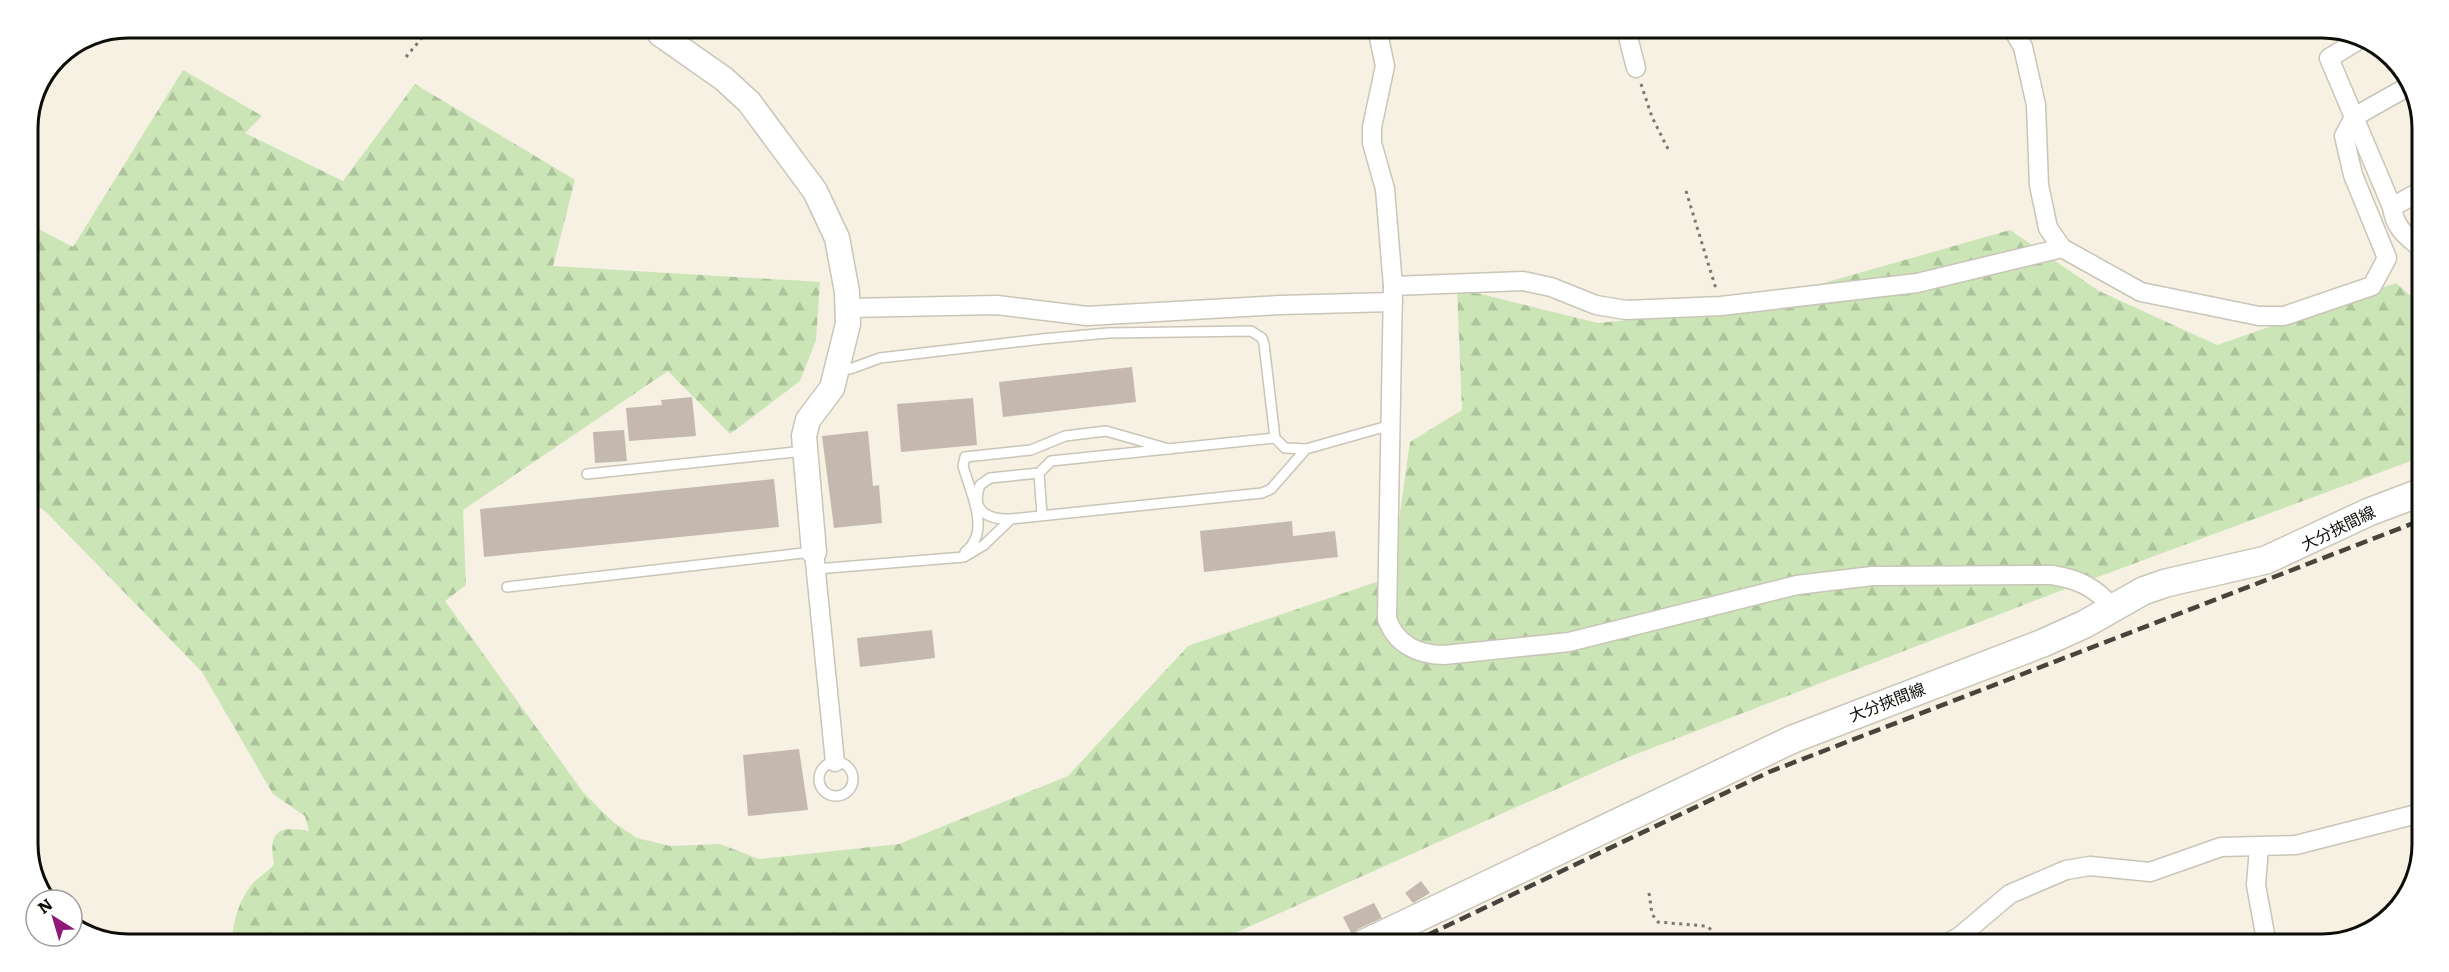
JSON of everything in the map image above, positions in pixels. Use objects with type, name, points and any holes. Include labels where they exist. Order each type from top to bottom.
[{"type":"main road","name":"大分挾間線","points":[[1384,934],[1773,747],[2043,643],[2166,583],[2247,566],[2282,554],[2370,512],[2412,496]]},
{"type":"street","points":[[666,38],[736,88],[816,191],[837,238],[849,308],[848,324],[832,388],[806,426],[804,451],[835,762]]},
{"type":"street","points":[[1379,38],[1385,66],[1372,127],[1372,143],[1385,189],[1393,294],[1387,619],[1394,636],[1420,652],[1430,655],[1569,642],[1761,592],[1872,576],[2052,575],[2072,578],[2090,586],[2101,593],[2113,608]]},
{"type":"street","points":[[1628,38],[1636,68]]},
{"type":"street","points":[[2018,38],[2024,47],[2036,105],[2039,185],[2048,228],[2062,248],[2141,292],[2259,316],[2284,316],[2372,286],[2387,258],[2354,175],[2344,136],[2354,117],[2403,90]]},
{"type":"street","points":[[2353,43],[2329,58],[2392,207],[2397,227],[2411,239]]},
{"type":"street","points":[[2392,207],[2411,196]]},
{"type":"street","points":[[849,308],[997,305],[1068,316],[1087,316],[1280,305],[1523,281],[1551,287],[1596,305],[1626,310],[1721,306],[1917,283],[2062,248]]},
{"type":"street","points":[[1963,934],[2000,901],[2051,874],[2090,866],[2150,872],[2221,848],[2296,845],[2412,815]]},
{"type":"street","points":[[2259,847],[2256,885],[2265,934]]},
{"type":"lane","points":[[838,368],[850,369],[880,358],[1108,333],[1251,331],[1262,338],[1264,344],[1275,438],[1285,448],[1306,449],[1391,425]]},
{"type":"lane","points":[[959,558],[975,543],[979,531],[963,466],[965,457],[1031,450],[1065,436],[1106,431],[1168,449]]},
{"type":"lane","points":[[1275,438],[1052,461],[1039,473],[990,478],[980,485],[977,499],[983,513],[995,520],[1262,493],[1270,489],[1306,449]]},
{"type":"lane","points":[[587,474],[804,451]]},
{"type":"lane","points":[[1039,473],[1042,515]]},
{"type":"lane","points":[[507,587],[815,561],[959,558],[972,554],[1011,519]]},
{"type":"path","points":[[406,57],[422,38]]},
{"type":"path","points":[[1636,68],[1652,117],[1668,148]]},
{"type":"path","points":[[1686,191],[1721,306]]},
{"type":"path","points":[[1649,893],[1652,914],[1658,922],[1706,926],[1712,930],[1713,934]]},
{"type":"green space","points":[[183,70],[262,116],[245,133],[343,181],[415,84],[575,180],[553,266],[820,282],[816,340],[800,381],[730,434],[668,371],[463,510],[466,585],[445,601],[583,792],[613,822],[637,838],[670,846],[720,844],[759,859],[899,844],[1068,776],[1188,646],[1391,577],[1410,442],[1462,410],[1457,288],[1598,323],[1729,310],[2010,230],[2099,291],[2217,345],[2396,283],[2411,296],[2411,461],[2060,591],[1626,758],[1233,934],[233,934],[244,895],[253,883],[274,864],[274,838],[283,830],[309,831],[305,816],[273,794],[202,672],[38,506],[38,229],[73,247]]},
{"type":"building","points":[[1132,367],[1136,402],[1003,417],[999,382]]},
{"type":"building","points":[[692,397],[696,436],[629,441],[626,408],[662,405],[661,400]]},
{"type":"building","points":[[973,398],[977,445],[901,452],[897,404]]},
{"type":"building","points":[[624,430],[627,461],[595,463],[593,432]]},
{"type":"building","points":[[868,431],[873,486],[879,485],[882,523],[834,528],[822,436]]},
{"type":"building","points":[[774,479],[779,527],[484,557],[480,509]]},
{"type":"building","points":[[1292,521],[1293,536],[1335,531],[1338,557],[1204,572],[1200,531]]},
{"type":"building","points":[[932,630],[935,658],[860,667],[857,638]]},
{"type":"building","points":[[799,749],[808,810],[748,816],[743,755]]},
{"type":"building","points":[[1421,881],[1430,893],[1413,903],[1405,893]]},
{"type":"building","points":[[1374,903],[1382,918],[1352,934],[1343,917]]},
{"type":"railway","points":[[1430,934],[1769,772],[2412,524]]}]
